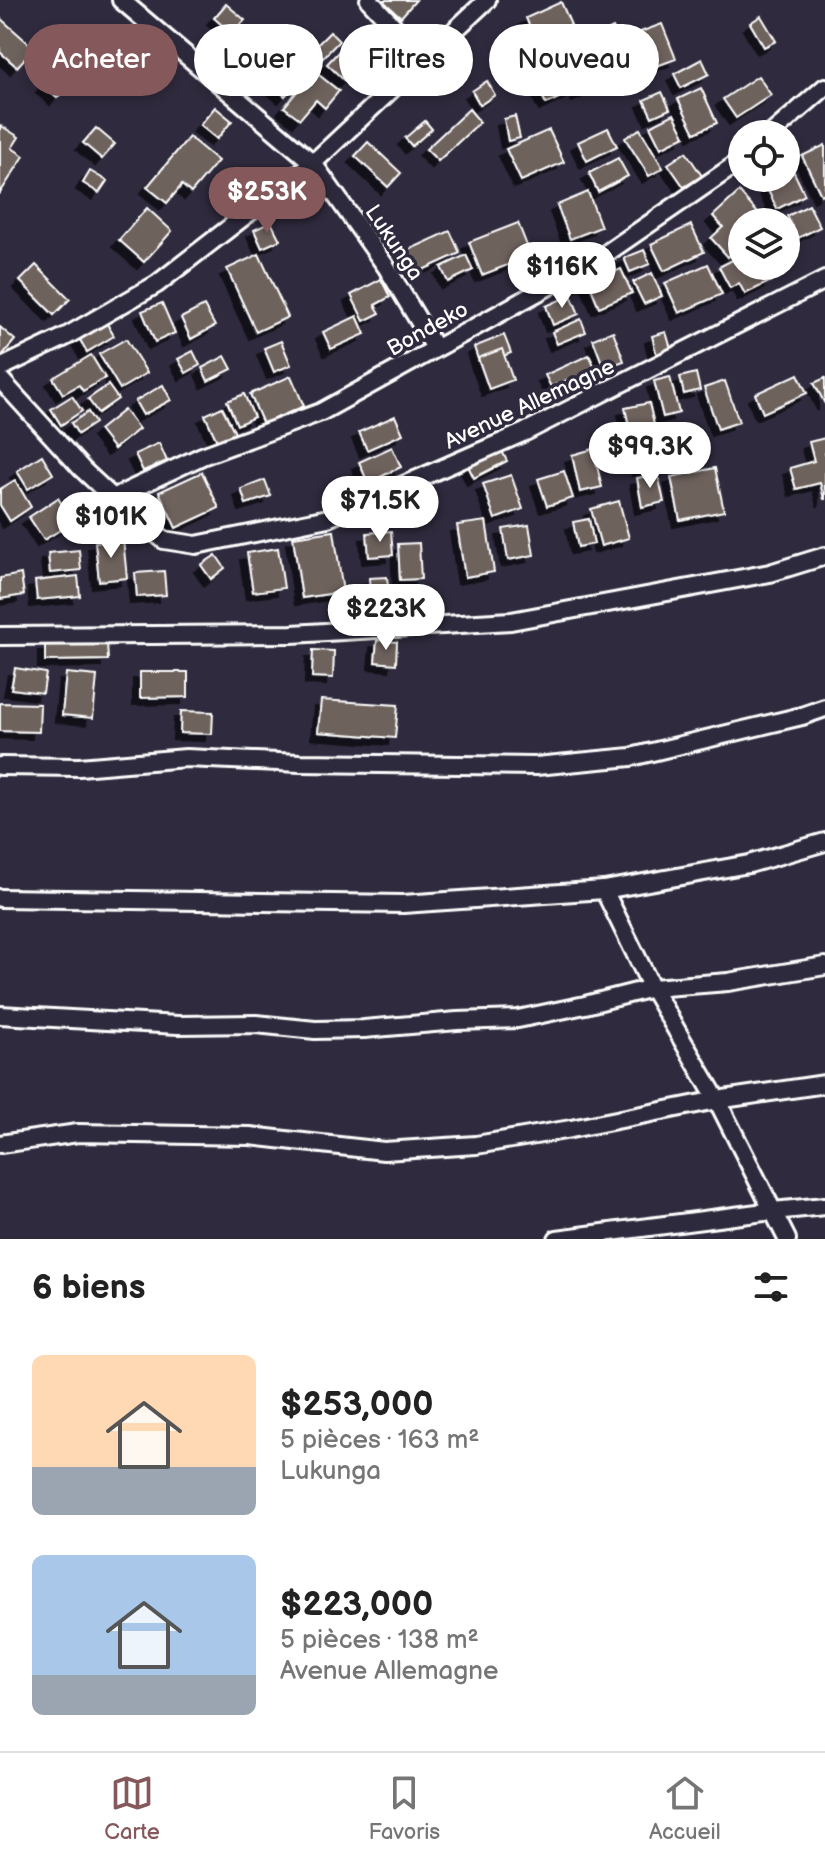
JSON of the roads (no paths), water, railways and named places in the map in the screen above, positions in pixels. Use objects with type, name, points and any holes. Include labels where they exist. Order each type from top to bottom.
[{"type":"street","points":[[369,0],[391,24]]},
{"type":"street","points":[[461,24],[487,0]]},
{"type":"street","name":"Lukunga","points":[[131,3],[313,163],[387,268],[435,348]]},
{"type":"street","points":[[787,120],[825,87]]},
{"type":"street","points":[[0,368],[65,337],[157,284],[313,163],[385,96]]},
{"type":"street","name":"Bondeko","points":[[113,498],[202,456],[321,412],[598,259],[728,170]]},
{"type":"street","name":"Avenue Allemagne","points":[[0,379],[82,469],[113,498],[164,540],[196,545],[328,518],[525,432],[825,280]]},
{"type":"street","points":[[0,636],[292,634],[511,621],[770,573],[825,556]]},
{"type":"street","points":[[0,766],[79,767],[186,758],[536,766],[631,757],[825,708]]},
{"type":"street","points":[[0,898],[403,904],[604,890],[749,864],[825,842]]},
{"type":"street","points":[[604,890],[652,988],[717,1100],[787,1239]]},
{"type":"street","points":[[0,1015],[178,1025],[256,1024],[315,1030],[364,1029],[518,1019],[652,988],[728,982],[825,966]]},
{"type":"street","points":[[0,1144],[94,1133],[250,1136],[384,1151],[476,1145],[717,1100],[825,1084]]},
{"type":"street","points":[[557,1239],[825,1206]]}]
